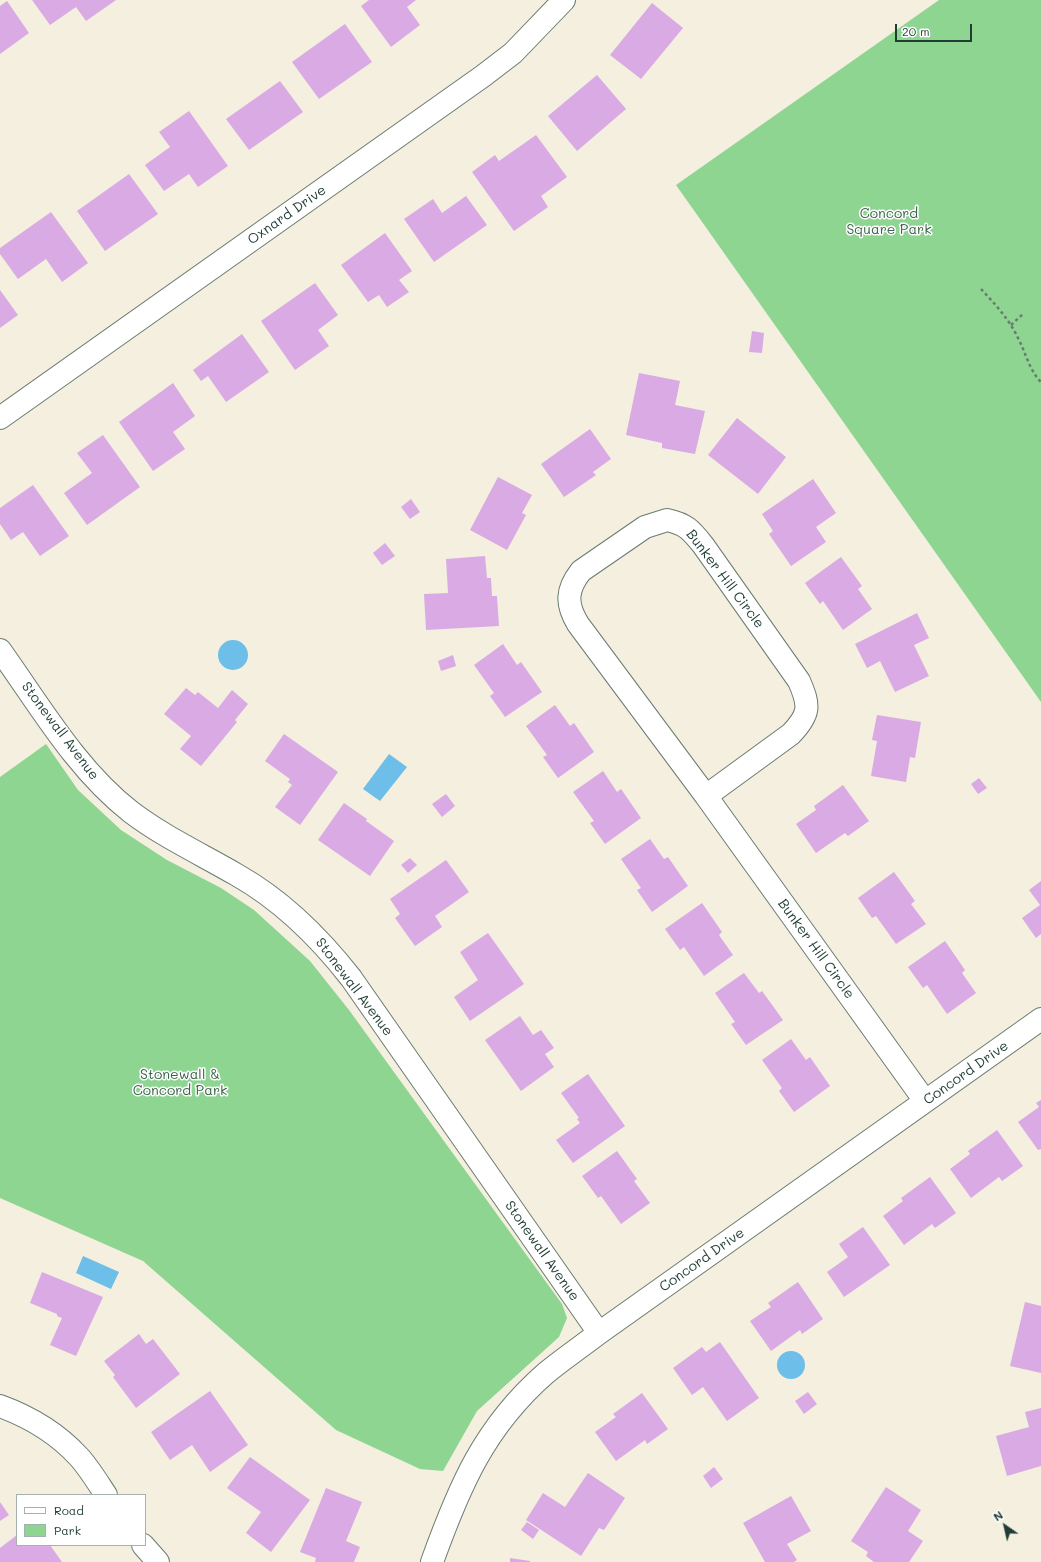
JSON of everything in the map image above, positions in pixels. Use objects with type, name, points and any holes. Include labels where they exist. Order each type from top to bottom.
[{"type":"street","name":"Oxnard Drive","points":[[0,418],[483,76],[513,53],[564,0]]},
{"type":"street","name":"Bunker Hill Circle","points":[[706,796],[791,734],[802,722],[808,708],[799,681],[703,545],[688,527],[677,522],[667,520],[645,527],[581,571],[574,581],[569,601],[572,613],[578,624],[706,796],[925,1101]]},
{"type":"street","name":"Stonewall Avenue","points":[[0,650],[70,748],[105,789],[130,811],[156,830],[238,875],[265,892],[300,920],[328,948],[351,978],[599,1333]]},
{"type":"street","name":"Concord Drive","points":[[432,1562],[462,1484],[489,1436],[506,1414],[541,1378],[599,1333],[1041,1019]]},
{"type":"street","points":[[0,1406],[21,1413],[51,1432],[80,1458],[105,1494]]},
{"type":"street","points":[[144,1546],[158,1562]]},
{"type":"path","points":[[981,289],[1011,325],[1031,368],[1041,382]]},
{"type":"path","points":[[1011,325],[1023,314]]},
{"type":"green space","name":"Concord Square Park","points":[[939,0],[1041,0],[1041,702],[676,185]]},
{"type":"green space","name":"Stonewall & Concord Park","points":[[46,744],[78,790],[121,830],[167,860],[221,888],[254,910],[310,961],[349,1010],[562,1304],[567,1318],[559,1337],[477,1411],[443,1471],[420,1469],[336,1430],[143,1261],[0,1198],[0,777]]},
{"type":"water","points":[[233,640],[243,645],[248,655],[243,665],[233,670],[223,665],[218,655],[223,645]]},
{"type":"water","points":[[389,754],[407,767],[380,801],[363,789]]},
{"type":"water","points":[[83,1256],[119,1272],[111,1289],[76,1273]]},
{"type":"water","points":[[791,1351],[801,1355],[805,1365],[801,1375],[791,1379],[781,1375],[777,1365],[781,1355]]},
{"type":"building","points":[[32,0],[116,0],[86,21],[76,7],[50,25]]},
{"type":"building","points":[[369,0],[416,0],[407,7],[420,25],[391,47],[361,6]]},
{"type":"building","points":[[7,1],[29,33],[0,54],[0,6]]},
{"type":"building","points":[[652,3],[683,28],[641,79],[610,55]]},
{"type":"building","points":[[345,24],[372,62],[319,99],[292,62]]},
{"type":"building","points":[[597,75],[626,109],[577,151],[548,116]]},
{"type":"building","points":[[280,81],[303,112],[249,150],[226,119]]},
{"type":"building","points":[[189,111],[228,166],[198,187],[189,174],[164,191],[145,165],[170,147],[159,132]]},
{"type":"building","points":[[536,135],[567,177],[541,196],[548,207],[514,231],[472,172],[495,155],[499,161]]},
{"type":"building","points":[[129,174],[158,214],[105,251],[77,211]]},
{"type":"building","points":[[466,196],[487,225],[434,262],[404,219],[433,199],[442,213]]},
{"type":"building","points":[[51,212],[88,263],[62,282],[46,259],[18,279],[0,254],[0,248]]},
{"type":"building","points":[[385,233],[412,271],[399,280],[409,292],[387,307],[379,295],[368,302],[341,265]]},
{"type":"building","points":[[315,283],[338,315],[318,330],[329,346],[295,370],[261,321]]},
{"type":"building","points":[[0,290],[18,315],[0,328]]},
{"type":"building","points":[[752,331],[764,333],[762,353],[749,352]]},
{"type":"building","points":[[242,334],[269,372],[226,402],[208,376],[201,381],[193,370]]},
{"type":"building","points":[[639,373],[680,381],[675,405],[705,411],[695,454],[662,448],[662,443],[626,435]]},
{"type":"building","points":[[173,383],[195,416],[173,432],[185,449],[153,471],[119,422]]},
{"type":"building","points":[[737,418],[786,457],[758,494],[708,455]]},
{"type":"building","points":[[590,429],[611,459],[593,472],[596,475],[564,497],[541,464]]},
{"type":"building","points":[[103,435],[140,487],[87,525],[64,493],[92,473],[77,453]]},
{"type":"building","points":[[498,477],[532,495],[522,513],[526,515],[507,550],[470,530]]},
{"type":"building","points":[[813,479],[836,513],[816,527],[826,542],[791,566],[769,534],[773,531],[762,514]]},
{"type":"building","points":[[33,485],[69,536],[40,556],[23,532],[11,540],[0,524],[0,508]]},
{"type":"building","points":[[411,499],[420,512],[410,519],[401,507]]},
{"type":"building","points":[[385,543],[395,556],[382,565],[373,553]]},
{"type":"building","points":[[485,556],[487,578],[491,578],[492,596],[497,596],[499,626],[426,630],[424,594],[448,593],[446,559]]},
{"type":"building","points":[[841,557],[862,586],[858,589],[872,609],[843,630],[823,601],[820,604],[805,583]]},
{"type":"building","points":[[917,613],[929,638],[914,645],[929,676],[895,692],[880,661],[867,668],[855,644]]},
{"type":"building","points":[[503,644],[517,665],[521,662],[542,692],[505,717],[490,696],[494,693],[474,665]]},
{"type":"building","points":[[453,655],[456,666],[441,671],[438,661]]},
{"type":"building","points":[[186,688],[195,695],[198,692],[218,708],[232,690],[248,704],[235,720],[237,722],[201,766],[180,749],[191,736],[164,714]]},
{"type":"building","points":[[555,705],[570,726],[574,723],[594,752],[558,778],[543,757],[547,755],[526,726]]},
{"type":"building","points":[[877,715],[921,722],[915,758],[910,757],[906,782],[871,776],[877,741],[872,740]]},
{"type":"building","points":[[284,734],[338,772],[300,825],[275,807],[292,785],[288,782],[290,779],[265,761]]},
{"type":"building","points":[[603,771],[617,792],[621,789],[641,818],[605,844],[590,823],[594,821],[573,792]]},
{"type":"building","points":[[979,778],[987,788],[978,794],[971,784]]},
{"type":"building","points":[[843,785],[869,821],[848,836],[845,833],[816,853],[796,824],[816,810],[814,806]]},
{"type":"building","points":[[446,794],[455,806],[442,817],[432,804]]},
{"type":"building","points":[[344,803],[394,841],[370,876],[318,840]]},
{"type":"building","points":[[650,839],[664,859],[668,857],[688,886],[652,912],[637,890],[641,888],[621,859]]},
{"type":"building","points":[[410,858],[417,865],[408,873],[401,865]]},
{"type":"building","points":[[446,860],[469,892],[435,916],[442,927],[415,946],[395,918],[400,914],[390,899]]},
{"type":"building","points":[[894,872],[915,901],[911,904],[926,924],[896,944],[876,916],[872,918],[858,898]]},
{"type":"building","points":[[1041,881],[1041,934],[1036,938],[1022,918],[1040,905],[1029,890]]},
{"type":"building","points":[[702,903],[722,932],[719,935],[733,955],[704,976],[684,947],[680,950],[665,929]]},
{"type":"building","points":[[488,933],[524,984],[470,1021],[454,997],[478,980],[460,952]]},
{"type":"building","points":[[945,941],[965,970],[962,973],[976,993],[947,1014],[927,985],[923,988],[908,967]]},
{"type":"building","points":[[744,973],[759,993],[762,991],[783,1020],[746,1045],[731,1024],[735,1022],[715,993]]},
{"type":"building","points":[[520,1016],[533,1035],[541,1030],[554,1048],[545,1054],[554,1067],[521,1091],[485,1040]]},
{"type":"building","points":[[791,1039],[806,1060],[810,1057],[830,1086],[794,1112],[779,1091],[782,1088],[762,1060]]},
{"type":"building","points":[[588,1074],[625,1126],[573,1163],[556,1140],[580,1123],[577,1119],[579,1118],[561,1093]]},
{"type":"building","points":[[1041,1100],[1041,1149],[1038,1150],[1018,1122],[1039,1107],[1036,1103]]},
{"type":"building","points":[[997,1130],[1023,1166],[1002,1181],[999,1177],[971,1198],[950,1169],[970,1154],[968,1151]]},
{"type":"building","points":[[617,1151],[637,1179],[634,1181],[650,1203],[621,1224],[601,1196],[598,1198],[582,1176]]},
{"type":"building","points":[[930,1177],[956,1213],[935,1228],[932,1224],[904,1245],[883,1216],[903,1201],[901,1198]]},
{"type":"building","points":[[863,1227],[890,1265],[844,1297],[827,1272],[848,1257],[839,1244]]},
{"type":"building","points":[[42,1272],[103,1297],[76,1356],[50,1345],[62,1318],[57,1316],[57,1314],[30,1303]]},
{"type":"building","points":[[798,1282],[823,1319],[802,1334],[800,1330],[771,1351],[750,1321],[771,1307],[768,1303]]},
{"type":"building","points":[[1025,1302],[1041,1306],[1041,1373],[1010,1366]]},
{"type":"building","points":[[139,1334],[146,1344],[153,1339],[180,1374],[136,1408],[113,1377],[115,1375],[104,1361]]},
{"type":"building","points":[[720,1342],[759,1398],[727,1421],[703,1387],[692,1395],[673,1368],[702,1347],[706,1352]]},
{"type":"building","points":[[210,1391],[248,1445],[210,1472],[192,1445],[170,1460],[151,1432]]},
{"type":"building","points":[[808,1392],[817,1404],[804,1414],[795,1401]]},
{"type":"building","points":[[642,1393],[668,1429],[647,1444],[645,1440],[616,1461],[595,1432],[616,1417],[613,1414]]},
{"type":"building","points":[[1041,1408],[1041,1466],[1007,1476],[996,1436],[1029,1427],[1025,1412]]},
{"type":"building","points":[[250,1457],[310,1500],[271,1552],[246,1533],[261,1512],[227,1488]]},
{"type":"building","points":[[714,1467],[723,1479],[711,1488],[703,1476]]},
{"type":"building","points":[[588,1473],[625,1498],[604,1530],[599,1528],[581,1556],[526,1520],[543,1493],[565,1507]]},
{"type":"building","points":[[886,1487],[921,1510],[908,1531],[923,1541],[909,1562],[874,1562],[866,1556],[868,1552],[851,1541]]},
{"type":"building","points":[[326,1488],[362,1502],[346,1541],[360,1547],[354,1562],[315,1562],[316,1558],[300,1552]]},
{"type":"building","points":[[791,1496],[811,1531],[787,1544],[797,1560],[794,1562],[765,1562],[743,1523]]},
{"type":"building","points":[[0,1502],[9,1515],[0,1521]]},
{"type":"building","points":[[527,1522],[539,1530],[533,1539],[521,1530]]},
{"type":"building","points":[[16,1536],[16,1546],[51,1546],[62,1562],[0,1562],[0,1548]]},
{"type":"building","points":[[510,1558],[530,1561],[530,1562],[510,1562]]}]
